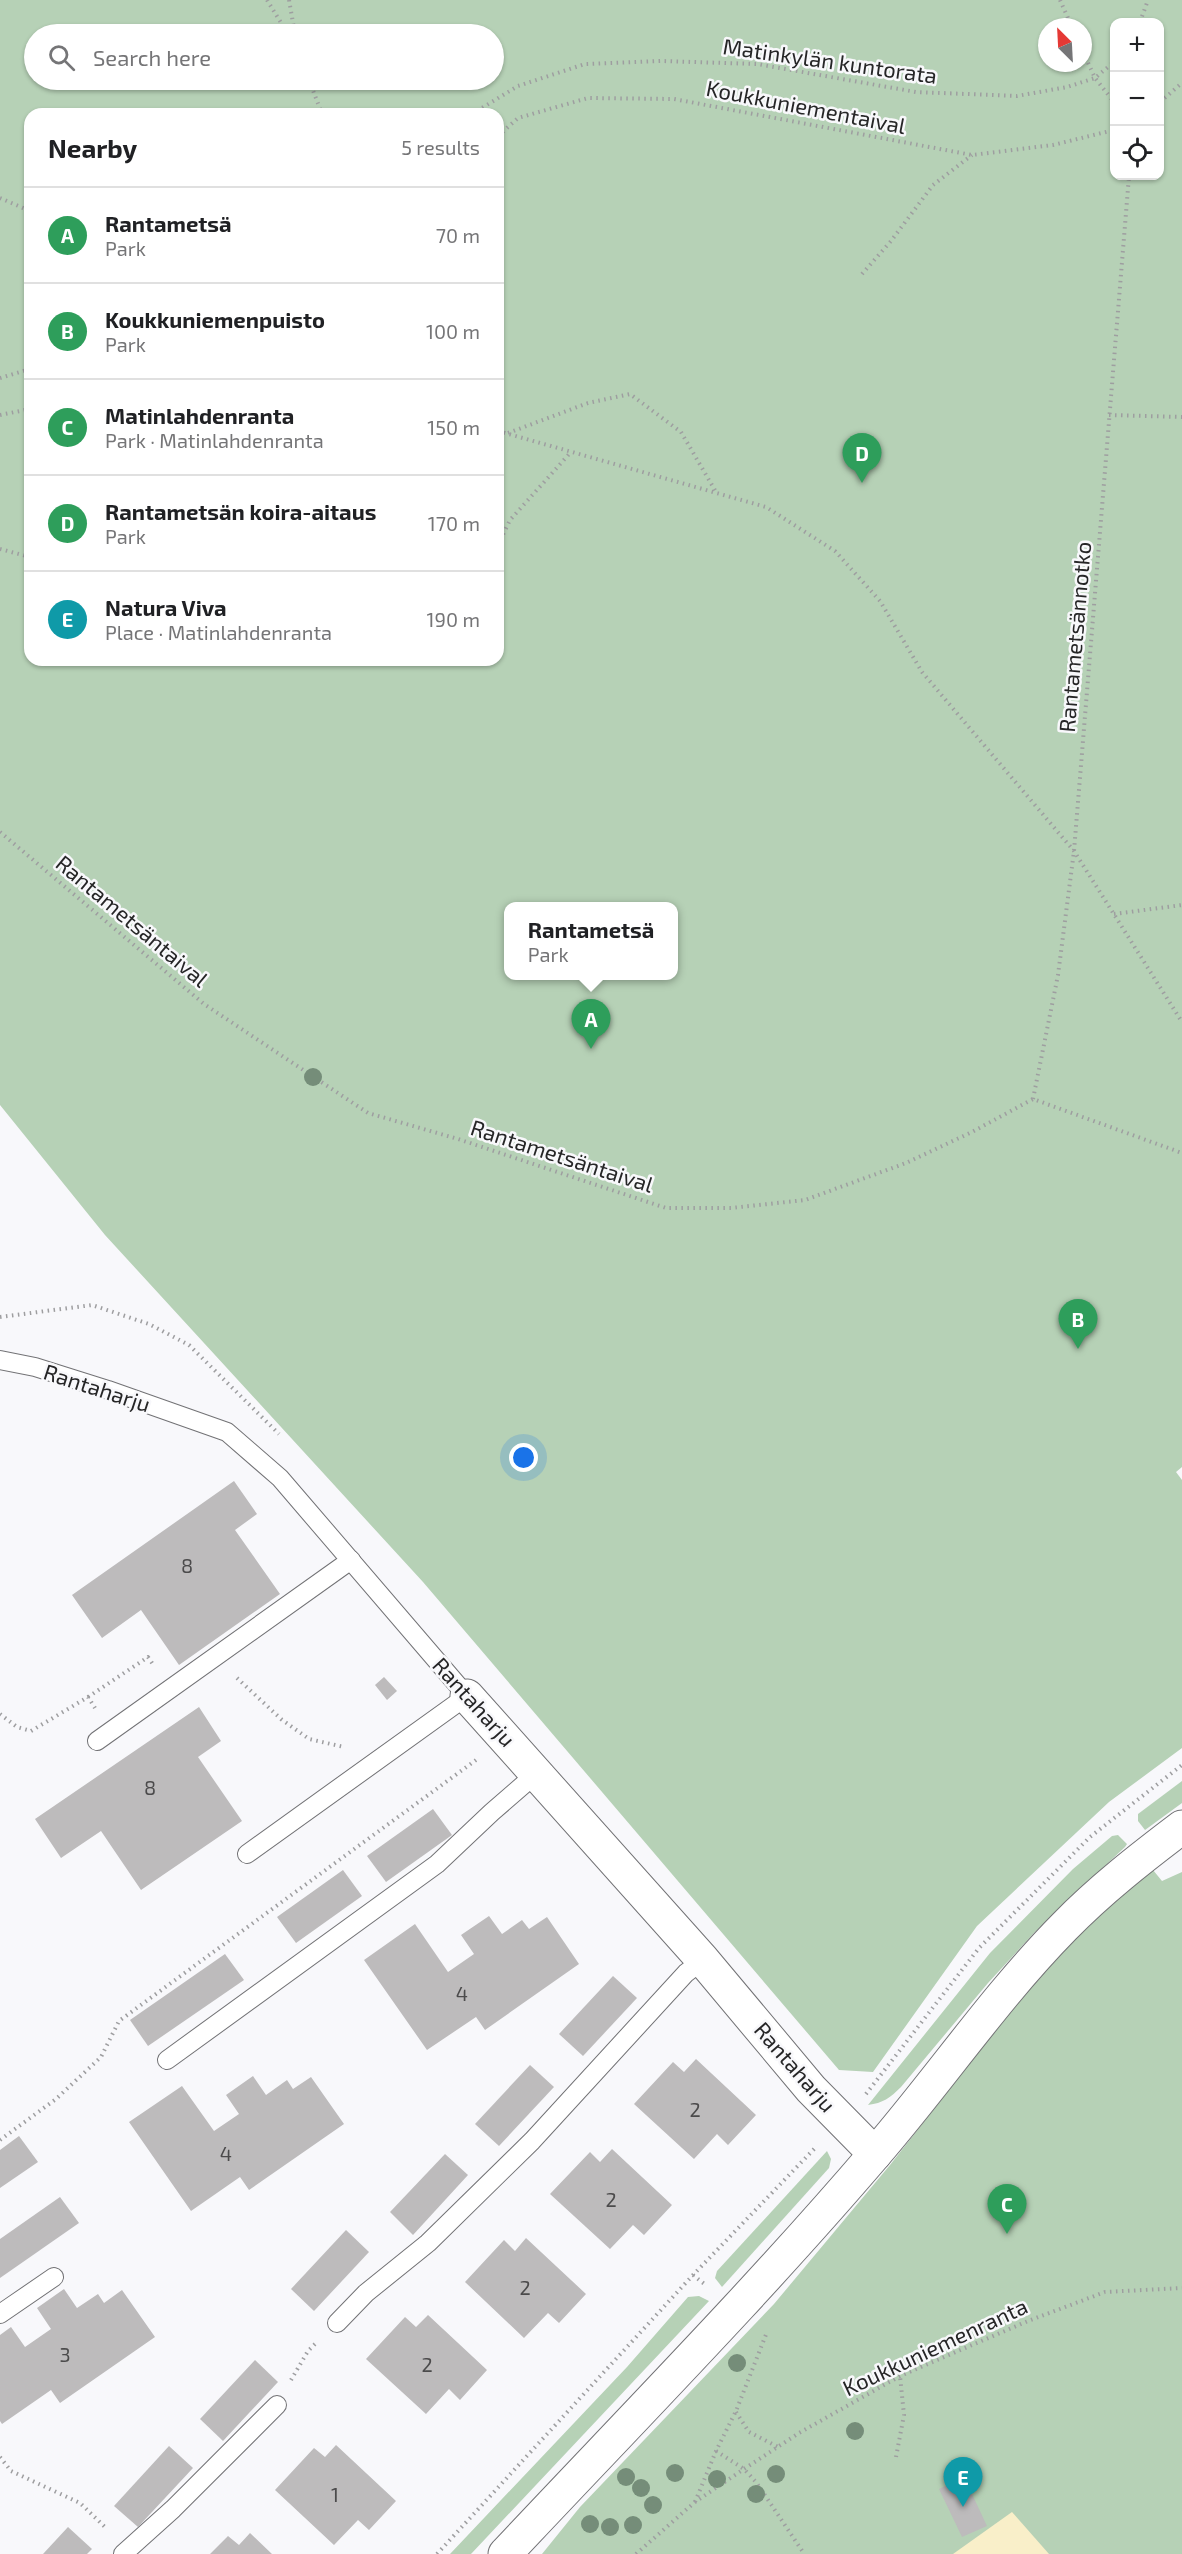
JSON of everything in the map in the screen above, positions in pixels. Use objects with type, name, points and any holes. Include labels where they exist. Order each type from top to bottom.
[{"type":"street","name":"Rantaharju","points":[[467,1696],[703,1960],[811,2089],[875,2154]]},
{"type":"street","points":[[505,2554],[736,2308],[875,2154],[1012,1985],[1063,1928],[1101,1891],[1182,1827]]},
{"type":"lane","name":"Rantaharju","points":[[0,1360],[35,1367],[227,1432],[280,1478],[467,1696]]},
{"type":"lane","points":[[104,1736],[351,1560]]},
{"type":"lane","points":[[247,1854],[467,1696]]},
{"type":"lane","points":[[167,2060],[437,1864],[537,1773]]},
{"type":"lane","points":[[337,2323],[366,2293],[428,2243],[532,2141],[686,1973],[703,1960]]},
{"type":"lane","points":[[0,2314],[54,2277]]},
{"type":"lane","points":[[126,2552],[278,2405]]},
{"type":"path","points":[[267,0],[282,24]]},
{"type":"path","points":[[291,0],[295,24]]},
{"type":"path","points":[[1060,0],[1068,18]]},
{"type":"path","points":[[1141,18],[1148,0]]},
{"type":"path","name":"Matinkylän kuntorata","points":[[482,108],[518,86],[585,64],[661,61],[757,64],[916,92],[1017,96],[1067,87],[1095,78],[1110,65]]},
{"type":"path","points":[[1092,72],[1110,97]]},
{"type":"path","points":[[1164,99],[1182,83]]},
{"type":"path","points":[[313,90],[320,108]]},
{"type":"path","name":"Koukkuniementaival","points":[[504,131],[518,118],[588,98],[674,99],[972,155],[1053,146],[1110,131]]},
{"type":"path","points":[[862,274],[891,241],[933,185],[972,155]]},
{"type":"path","name":"Rantametsännotko","points":[[1033,1099],[1058,975],[1074,851],[1129,180]]},
{"type":"path","points":[[0,198],[24,208]]},
{"type":"path","points":[[0,378],[24,371]]},
{"type":"path","points":[[508,433],[588,403],[630,394],[681,432],[717,493]]},
{"type":"path","points":[[0,415],[24,410]]},
{"type":"path","points":[[1109,415],[1182,417]]},
{"type":"path","points":[[504,432],[766,507],[835,551],[880,601],[922,672],[1074,851],[1182,1022]]},
{"type":"path","points":[[504,532],[510,520],[572,452]]},
{"type":"path","points":[[0,549],[24,555]]},
{"type":"path","name":"Rantametsäntaival","points":[[0,832],[204,1004],[368,1113],[458,1139],[666,1208],[732,1208],[806,1200],[906,1163],[972,1132],[1033,1099]]},
{"type":"path","points":[[1114,914],[1182,905]]},
{"type":"path","points":[[1033,1099],[1182,1153]]},
{"type":"path","points":[[217,1655],[246,1689],[309,1739],[344,1747],[378,1762]]},
{"type":"path","points":[[0,1714],[17,1727],[31,1731],[148,1657],[169,1689]]},
{"type":"path","points":[[88,1697],[104,1736]]},
{"type":"path","points":[[0,2140],[56,2099],[101,2057],[119,2021],[506,1738]]},
{"type":"path","points":[[437,2554],[693,2275],[841,2120]]},
{"type":"path","points":[[693,2275],[767,2332],[736,2411],[716,2451],[695,2502]]},
{"type":"path","name":"Koukkuniemenranta","points":[[636,2554],[695,2502],[778,2447],[862,2396],[900,2376],[1028,2321],[1105,2292],[1182,2288]]},
{"type":"path","points":[[278,2405],[308,2351],[337,2323]]},
{"type":"path","points":[[896,2457],[904,2415],[900,2376]]},
{"type":"path","points":[[736,2411],[748,2432],[778,2447]]},
{"type":"path","points":[[716,2451],[744,2469],[756,2482],[803,2552]]},
{"type":"path","points":[[0,2457],[11,2470],[80,2503],[126,2552]]},
{"type":"green space","points":[[0,0],[1182,0],[1182,1467],[1176,1472],[1182,1480],[1182,1748],[1109,1802],[977,1926],[873,2072],[839,2070],[423,1582],[105,1235],[0,1105]]},
{"type":"green space","points":[[1182,1781],[1182,1803],[1145,1830],[1138,1821],[1138,1814]]},
{"type":"green space","points":[[1118,1835],[1127,1844],[1125,1847],[1034,1933],[988,1983],[901,2087],[886,2099],[868,2105],[990,1953],[1073,1869],[1112,1836]]},
{"type":"green space","points":[[1153,1870],[1162,1881],[1182,1872],[1182,2554],[542,2554],[580,2507],[774,2304],[890,2165],[1025,1993],[1087,1925]]},
{"type":"green space","points":[[827,2151],[831,2159],[829,2168],[722,2287],[715,2278],[717,2271]]},
{"type":"green space","points":[[699,2296],[709,2301],[471,2554],[450,2554],[627,2367],[688,2297]]},
{"type":"sand","points":[[1012,2512],[1049,2554],[953,2554]]},
{"type":"building","points":[[234,1481],[257,1514],[235,1530],[280,1594],[179,1665],[141,1610],[102,1638],[72,1595]]},
{"type":"building","points":[[384,1677],[397,1691],[387,1700],[375,1685]]},
{"type":"building","points":[[199,1707],[221,1741],[198,1757],[242,1821],[141,1890],[101,1831],[61,1858],[35,1819]]},
{"type":"building","points":[[433,1809],[452,1835],[386,1882],[367,1856]]},
{"type":"building","points":[[343,1870],[362,1896],[296,1943],[277,1917]]},
{"type":"building","points":[[489,1916],[502,1934],[522,1920],[529,1929],[547,1917],[579,1964],[485,2030],[476,2017],[427,2050],[364,1960],[415,1924],[448,1972],[474,1954],[461,1935]]},
{"type":"building","points":[[225,1954],[244,1980],[148,2046],[130,2020]]},
{"type":"building","points":[[613,1976],[637,1998],[583,2056],[559,2034]]},
{"type":"building","points":[[696,2059],[756,2115],[728,2145],[717,2134],[694,2159],[634,2104],[673,2062],[684,2072]]},
{"type":"building","points":[[530,2065],[554,2087],[499,2146],[475,2124]]},
{"type":"building","points":[[253,2076],[266,2095],[287,2080],[293,2089],[311,2077],[344,2124],[249,2190],[240,2177],[191,2211],[129,2122],[182,2086],[214,2131],[239,2114],[226,2095]]},
{"type":"building","points":[[19,2136],[38,2162],[0,2188],[0,2150]]},
{"type":"building","points":[[612,2149],[672,2205],[644,2235],[633,2225],[610,2249],[550,2194],[590,2152],[600,2162]]},
{"type":"building","points":[[445,2154],[468,2175],[413,2235],[390,2212]]},
{"type":"building","points":[[60,2197],[79,2223],[0,2278],[0,2239]]},
{"type":"building","points":[[346,2230],[369,2252],[314,2311],[291,2289]]},
{"type":"building","points":[[526,2238],[586,2294],[559,2323],[548,2313],[524,2338],[465,2282],[504,2240],[515,2251]]},
{"type":"building","points":[[64,2289],[77,2308],[98,2294],[104,2303],[122,2290],[155,2337],[60,2403],[51,2390],[2,2424],[0,2421],[0,2335],[11,2327],[25,2347],[51,2329],[37,2308]]},
{"type":"building","points":[[428,2315],[487,2370],[460,2400],[449,2389],[426,2414],[366,2359],[405,2317],[416,2327]]},
{"type":"building","points":[[255,2360],[278,2382],[223,2441],[200,2419]]},
{"type":"building","points":[[336,2445],[396,2501],[369,2530],[358,2520],[334,2545],[275,2490],[314,2448],[325,2457]]},
{"type":"building","points":[[169,2446],[193,2468],[138,2527],[114,2506]]},
{"type":"building","points":[[964,2477],[987,2526],[962,2537],[939,2489]]},
{"type":"building","points":[[68,2527],[92,2549],[87,2554],[43,2554]]},
{"type":"building","points":[[250,2533],[272,2554],[210,2554],[228,2536],[239,2545]]},
{"type":"place","name":"Rantametsän koira-aitaus","points":[[862,483]]},
{"type":"place","name":"Rantametsä","points":[[591,1049]]},
{"type":"place","name":"Koukkuniemenpuisto","points":[[1078,1349]]},
{"type":"place","name":"Matinlahdenranta","points":[[1007,2234]]},
{"type":"place","name":"Natura Viva","points":[[963,2507]]}]
